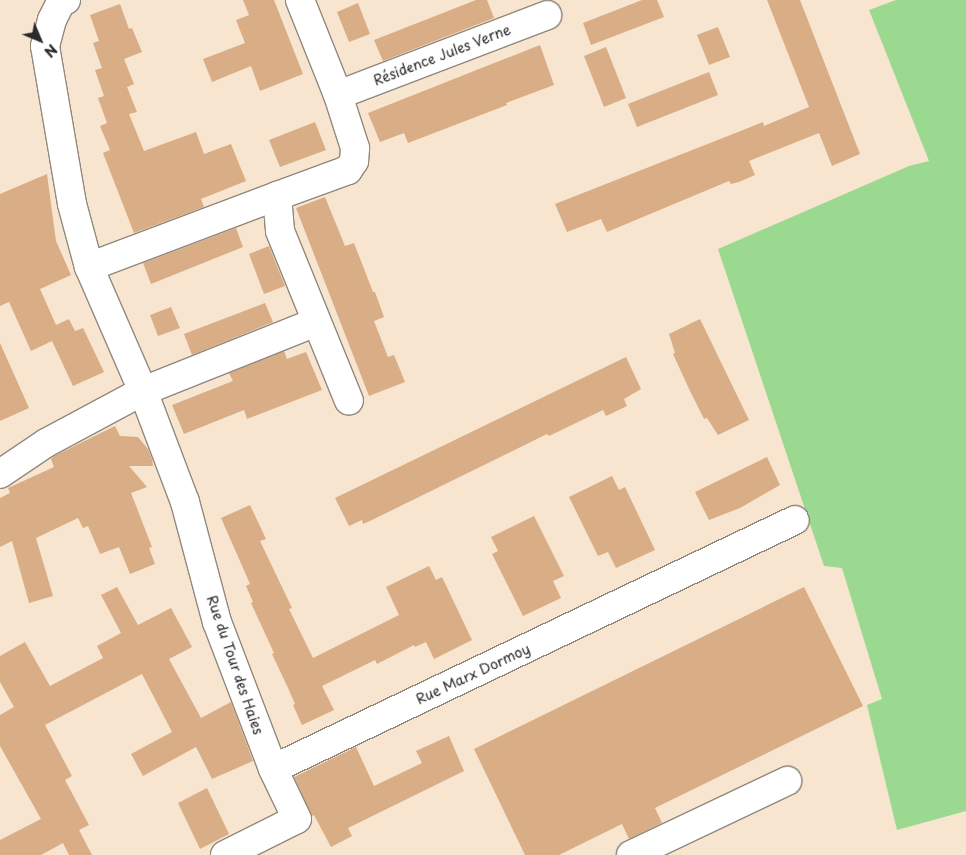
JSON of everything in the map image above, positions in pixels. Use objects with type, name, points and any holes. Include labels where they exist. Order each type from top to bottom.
[{"type":"street","points":[[89,267],[348,170],[354,161],[355,148],[338,95],[300,0]]},
{"type":"street","name":"Rue du Tour des Haies","points":[[62,1],[52,20],[45,46],[72,204],[89,267],[143,391],[185,502],[217,622],[273,769]]},
{"type":"street","name":"Résidence Jules Verne","points":[[338,95],[547,15]]},
{"type":"street","points":[[277,196],[280,231],[349,401]]},
{"type":"street","points":[[0,474],[46,443],[143,391],[316,322]]},
{"type":"street","name":"Rue Marx Dormoy","points":[[273,769],[795,520]]},
{"type":"street","points":[[225,855],[297,819],[273,769]]},
{"type":"street","points":[[631,855],[787,782]]},
{"type":"green space","points":[[896,0],[966,0],[966,811],[897,830],[867,705],[882,699],[842,568],[824,566],[718,249],[909,166],[929,161],[869,10]]},
{"type":"building","points":[[243,0],[274,0],[303,74],[260,91],[251,66],[212,82],[203,59],[245,43],[236,20],[249,15]]},
{"type":"building","points":[[476,0],[487,0],[494,18],[383,61],[374,40]]},
{"type":"building","points":[[642,0],[657,0],[664,17],[591,45],[583,23]]},
{"type":"building","points":[[767,0],[800,0],[860,154],[832,166],[819,133],[749,161],[755,175],[739,182],[731,184],[729,181],[607,232],[601,219],[567,232],[555,204],[763,122],[764,126],[809,107]]},
{"type":"building","points":[[358,3],[370,34],[349,42],[337,12]]},
{"type":"building","points":[[120,4],[129,29],[132,28],[142,52],[124,59],[134,84],[127,87],[137,112],[129,114],[144,151],[196,132],[204,154],[231,144],[246,181],[201,199],[204,207],[134,233],[103,153],[110,150],[100,126],[107,123],[98,98],[104,96],[95,70],[102,68],[93,43],[99,41],[90,15]]},
{"type":"building","points":[[718,27],[730,57],[709,65],[697,35]]},
{"type":"building","points":[[540,45],[554,85],[408,143],[404,133],[380,142],[368,113]]},
{"type":"building","points":[[606,47],[626,98],[604,107],[584,56]]},
{"type":"building","points":[[709,72],[718,95],[637,127],[628,104]]},
{"type":"building","points":[[315,122],[326,150],[280,167],[269,140]]},
{"type":"building","points":[[47,174],[56,241],[71,275],[40,289],[56,325],[69,319],[75,331],[83,328],[104,372],[73,386],[52,341],[31,351],[9,302],[0,306],[0,194]]},
{"type":"building","points":[[325,197],[345,246],[354,243],[384,317],[374,321],[388,357],[394,355],[405,382],[369,396],[296,208]]},
{"type":"building","points":[[236,228],[243,247],[151,284],[143,263]]},
{"type":"building","points":[[269,246],[285,286],[264,294],[249,254]]},
{"type":"building","points":[[265,303],[273,322],[192,355],[184,334]]},
{"type":"building","points":[[171,307],[180,328],[158,336],[150,315]]},
{"type":"building","points":[[700,319],[749,420],[718,435],[707,418],[704,419],[690,391],[673,354],[675,353],[669,334]]},
{"type":"building","points":[[0,343],[29,408],[0,421]]},
{"type":"building","points":[[284,351],[287,359],[306,352],[322,390],[247,419],[244,410],[184,434],[172,405],[233,381],[229,373]]},
{"type":"building","points":[[626,357],[641,389],[624,399],[627,406],[606,416],[603,410],[549,436],[547,434],[372,520],[363,524],[362,520],[349,526],[335,498]]},
{"type":"building","points":[[115,426],[120,436],[138,437],[148,449],[152,459],[153,466],[129,466],[147,487],[131,493],[152,547],[149,548],[155,564],[130,574],[119,547],[100,554],[88,526],[83,528],[78,518],[36,538],[53,596],[29,603],[12,541],[0,547],[0,498],[10,493],[8,488],[54,467],[51,459],[54,456]]},
{"type":"building","points":[[767,457],[780,485],[740,508],[709,520],[695,492]]},
{"type":"building","points":[[612,476],[619,490],[625,487],[655,550],[616,568],[608,552],[598,556],[569,497]]},
{"type":"building","points":[[250,505],[266,539],[260,541],[292,608],[289,609],[313,658],[399,615],[386,587],[429,566],[436,580],[442,577],[472,640],[434,659],[426,642],[415,647],[414,645],[377,664],[375,660],[322,686],[334,710],[302,725],[293,705],[295,704],[272,654],[274,653],[251,603],[253,602],[246,586],[250,584],[221,518]]},
{"type":"building","points":[[534,516],[564,576],[553,581],[561,598],[523,616],[492,554],[498,551],[491,537]]},
{"type":"building","points":[[117,587],[138,625],[171,608],[192,647],[169,659],[201,718],[231,702],[253,761],[212,779],[196,747],[143,776],[131,754],[172,732],[142,674],[45,725],[72,776],[65,780],[89,825],[79,830],[92,855],[69,855],[63,843],[41,855],[0,855],[0,840],[41,819],[0,746],[0,715],[14,707],[0,682],[0,656],[25,642],[50,686],[103,658],[97,646],[121,633],[101,595]]},
{"type":"building","points":[[804,587],[863,706],[655,808],[662,823],[629,839],[622,824],[559,855],[525,855],[474,749]]},
{"type":"building","points":[[449,736],[464,771],[348,828],[352,836],[331,847],[314,815],[312,816],[294,777],[356,747],[374,786],[422,763],[416,751]]},
{"type":"building","points":[[207,788],[229,834],[200,849],[178,803]]}]
